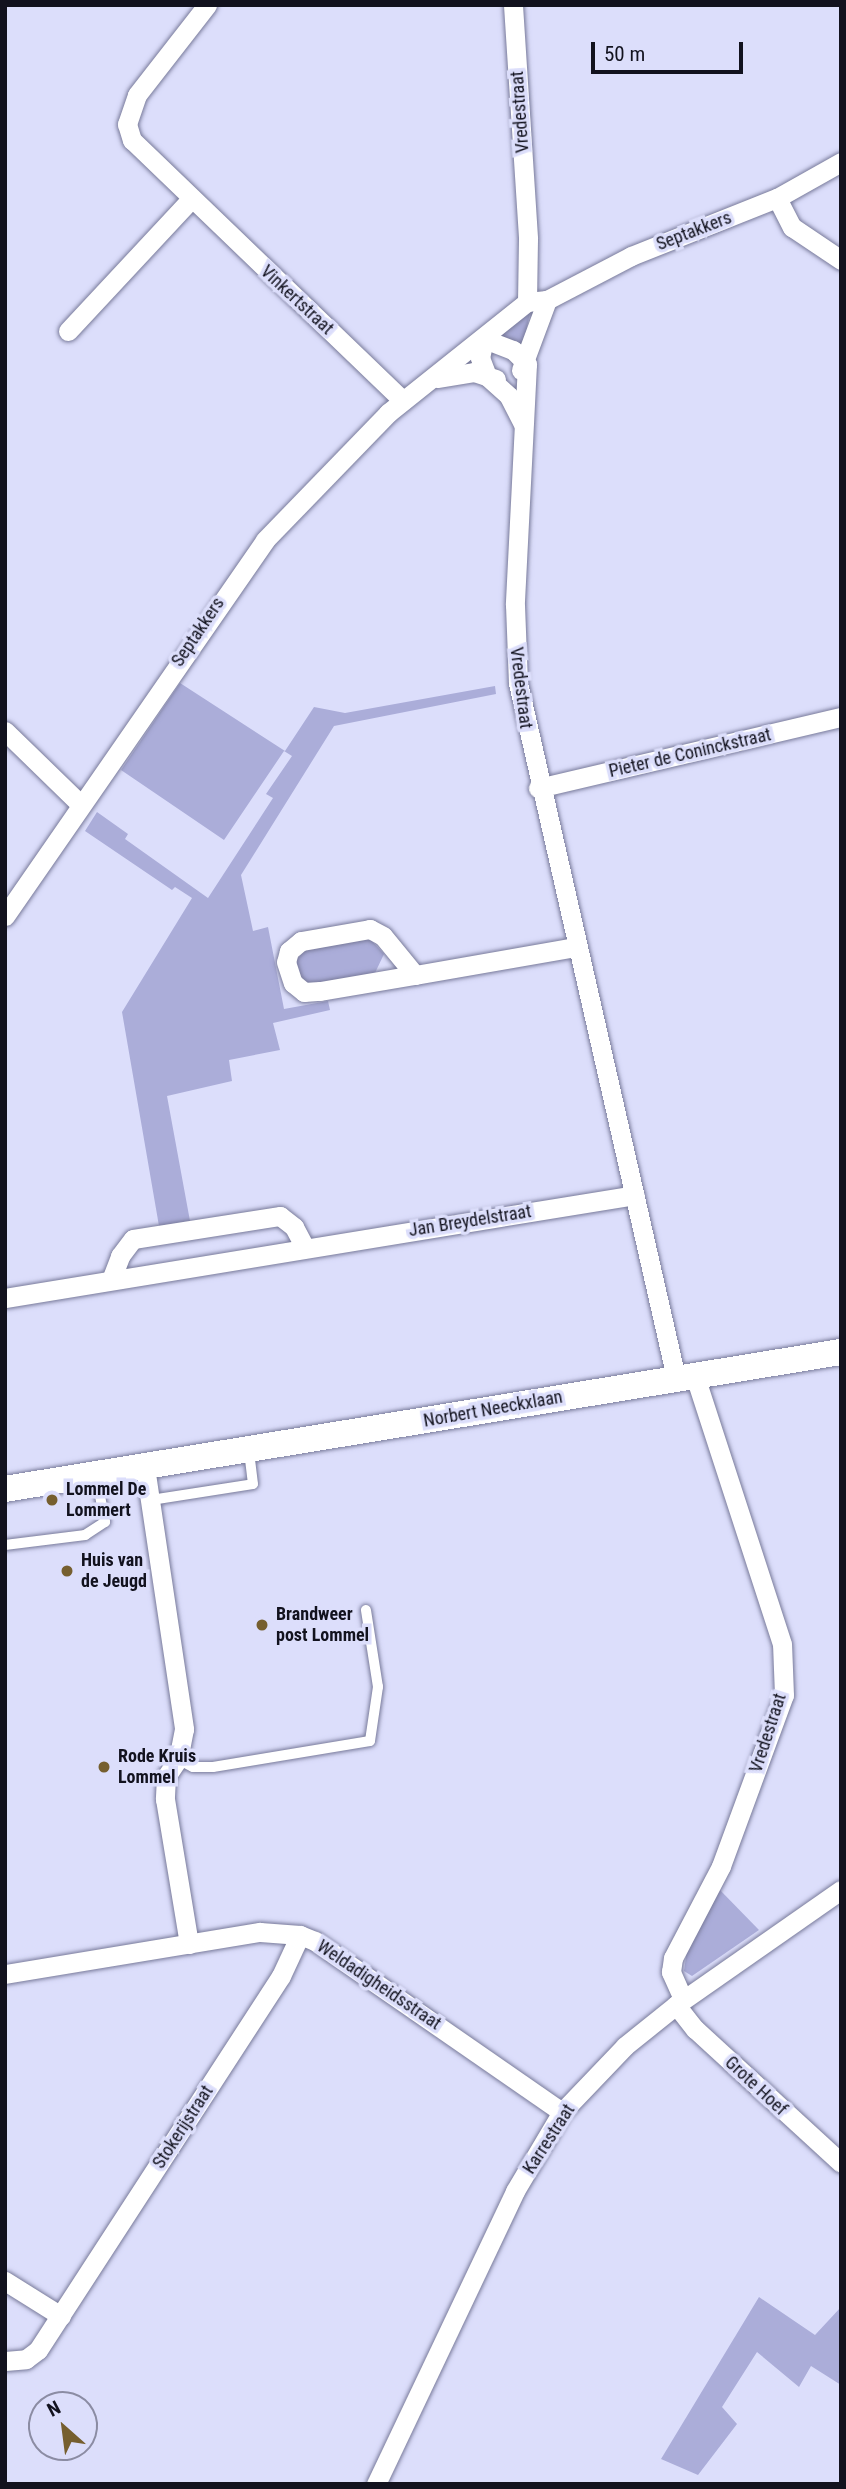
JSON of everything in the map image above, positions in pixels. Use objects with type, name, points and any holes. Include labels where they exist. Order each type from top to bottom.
[{"type":"main road","name":"Norbert Neeckxlaan","points":[[5,1489],[841,1352]]},
{"type":"street","name":"Vinkertstraat","points":[[206,5],[137,95],[127,124],[145,156],[402,401]]},
{"type":"street","name":"Vredestraat","points":[[513,5],[528,239],[527,302]]},
{"type":"street","name":"Septakkers","points":[[5,916],[265,540],[325,473],[402,401],[484,339],[527,302],[547,300],[631,256],[777,198],[841,162]]},
{"type":"street","points":[[777,198],[792,227],[841,260]]},
{"type":"street","points":[[68,331],[190,200]]},
{"type":"street","points":[[527,364],[530,338],[547,300]]},
{"type":"street","points":[[523,424],[509,396],[487,376],[480,358],[484,339],[513,349],[527,364]]},
{"type":"street","name":"Vredestraat","points":[[527,364],[514,642],[538,788],[635,1195],[686,1377],[782,1644],[784,1695],[721,1866],[673,1958],[671,1972],[680,2002]]},
{"type":"street","name":"Septakkers","points":[[429,380],[456,373],[487,376],[503,382],[515,378],[527,364]]},
{"type":"street","name":"Pieter de Coninckstraat","points":[[538,788],[841,717]]},
{"type":"street","points":[[5,730],[81,805]]},
{"type":"street","points":[[415,975],[383,936],[370,929],[301,941],[289,951],[286,962],[286,973],[304,992],[415,975],[575,947]]},
{"type":"street","name":"Jan Breydelstraat","points":[[5,1298],[635,1195]]},
{"type":"street","points":[[111,1280],[120,1256],[133,1240],[280,1216],[294,1227],[305,1248]]},
{"type":"street","points":[[145,1467],[184,1729],[178,1759],[166,1777],[165,1799],[189,1944]]},
{"type":"street","name":"Karrestraat","points":[[376,2484],[515,2191],[562,2112],[625,2046],[680,2002],[841,1890]]},
{"type":"street","name":"Weldadigheidsstraat","points":[[5,1974],[260,1932],[300,1936],[315,1941],[562,2112]]},
{"type":"street","name":"Stokerijstraat","points":[[5,2361],[26,2359],[38,2350],[281,1976],[300,1936]]},
{"type":"street","name":"Grote Hoef","points":[[680,2002],[695,2029],[841,2163]]},
{"type":"street","points":[[5,2281],[61,2316]]},
{"type":"lane","points":[[151,1500],[253,1484],[249,1449]]},
{"type":"lane","points":[[5,1545],[85,1535],[106,1522],[96,1475]]},
{"type":"lane","points":[[178,1759],[193,1767],[213,1767],[370,1741],[378,1687],[366,1610]]},
{"type":"shaded area","points":[[530,312],[522,353],[496,337]]},
{"type":"shaded area","points":[[180,683],[285,751],[314,707],[345,713],[495,686],[496,694],[334,726],[241,875],[253,931],[268,927],[284,1009],[328,1001],[330,1010],[273,1023],[280,1050],[229,1060],[232,1081],[167,1096],[190,1221],[159,1226],[122,1012],[192,898],[175,887],[172,890],[85,831],[97,812],[128,834],[125,839],[208,898],[273,798],[266,794],[292,756],[284,751],[224,840],[121,770]]},
{"type":"shaded area","points":[[369,938],[384,954],[375,973],[314,985],[300,979],[295,962],[304,951]]},
{"type":"shaded area","points":[[718,1888],[759,1930],[692,1976],[684,1971],[687,1950]]},
{"type":"shaded area","points":[[759,2297],[815,2335],[841,2307],[841,2385],[811,2366],[799,2387],[757,2352],[722,2407],[737,2424],[698,2475],[661,2459]]},
{"type":"place","name":"Lommel De Lommert","points":[[52,1500]]},
{"type":"place","name":"Huis van de Jeugd","points":[[67,1571]]},
{"type":"place","name":"Brandweer post Lommel","points":[[262,1625]]},
{"type":"place","name":"Rode Kruis Lommel","points":[[104,1767]]}]
